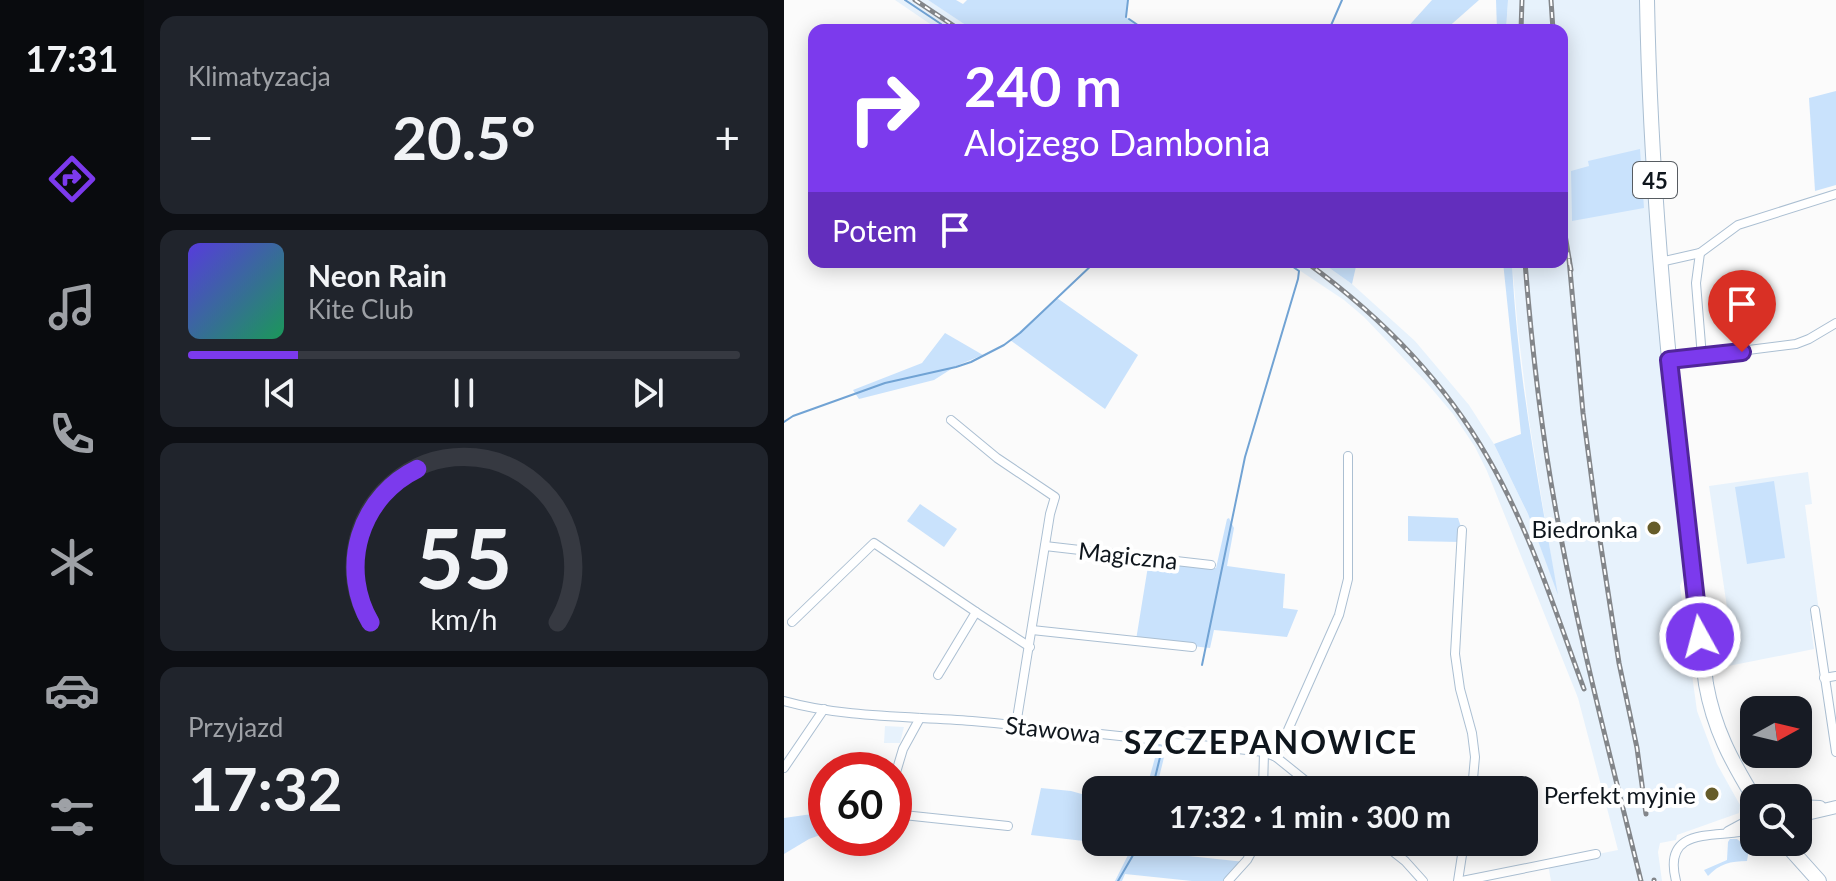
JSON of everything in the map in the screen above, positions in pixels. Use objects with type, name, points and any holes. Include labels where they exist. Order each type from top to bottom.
[{"type":"main road","name":"45","points":[[1647,0],[1660,262],[1699,628],[1709,700],[1718,731],[1746,784]]},
{"type":"main road","points":[[1798,856],[1819,881]]},
{"type":"street","points":[[1660,262],[1700,253],[1738,225],[1836,194]]},
{"type":"street","points":[[1700,253],[1696,283],[1702,357]]},
{"type":"street","points":[[1669,360],[1796,344],[1836,323]]},
{"type":"street","points":[[951,420],[1000,460],[1055,497],[1016,725]]},
{"type":"street","points":[[1276,757],[1339,615],[1348,579],[1348,456]]},
{"type":"street","points":[[1462,530],[1455,654],[1460,689],[1472,733],[1473,776]]},
{"type":"street","points":[[792,622],[874,543],[1030,647]]},
{"type":"street","name":"Magiczna","points":[[1045,546],[1211,565]]},
{"type":"street","points":[[1815,610],[1836,752]]},
{"type":"street","points":[[938,675],[976,612]]},
{"type":"street","points":[[1032,630],[1192,647]]},
{"type":"street","points":[[1824,678],[1836,676]]},
{"type":"street","name":"Stawowa","points":[[784,701],[824,709],[1016,725],[1264,752],[1276,757],[1300,776]]},
{"type":"street","points":[[784,768],[824,709]]},
{"type":"street","points":[[902,752],[920,718]]},
{"type":"street","points":[[1263,776],[1264,752]]},
{"type":"street","points":[[1812,812],[1834,808]]},
{"type":"street","points":[[912,816],[1008,826]]},
{"type":"street","points":[[1727,832],[1740,825]]},
{"type":"street","points":[[1676,881],[1674,855],[1682,844],[1697,837],[1740,832]]},
{"type":"street","points":[[1463,856],[1460,881],[1596,854]]},
{"type":"street","points":[[1228,881],[1249,856]]},
{"type":"street","points":[[1399,856],[1423,881]]},
{"type":"shaded area","points":[[895,0],[928,0],[964,24],[930,24]]},
{"type":"shaded area","points":[[928,0],[956,0],[963,4],[967,0],[1128,0],[1126,17],[1136,24],[964,24]]},
{"type":"shaded area","points":[[1432,0],[1479,0],[1452,24],[1410,24]]},
{"type":"shaded area","points":[[1496,0],[1508,0],[1506,24],[1497,24]]},
{"type":"shaded area","points":[[1508,0],[1647,0],[1653,149],[1691,558],[1680,586],[1697,711],[1717,764],[1740,805],[1739,813],[1677,835],[1676,840],[1660,843],[1658,852],[1662,881],[1551,881],[1548,864],[1618,850],[1578,698],[1487,471],[1453,414],[1426,382],[1364,317],[1296,268],[1329,268],[1352,284],[1415,341],[1469,405],[1494,444],[1528,514],[1556,588],[1529,420],[1513,268],[1568,268],[1568,24],[1506,24]]},
{"type":"shaded area","points":[[1836,91],[1836,185],[1815,191],[1809,98]]},
{"type":"shaded area","points":[[1640,149],[1644,208],[1572,221],[1571,171],[1589,166],[1588,161]]},
{"type":"shaded area","points":[[1329,268],[1356,268],[1352,284]]},
{"type":"shaded area","points":[[1504,268],[1512,268],[1524,388],[1558,595],[1528,514],[1494,444],[1521,434]]},
{"type":"shaded area","points":[[1057,298],[1138,355],[1105,409],[1010,340]]},
{"type":"shaded area","points":[[945,333],[983,355],[956,366],[934,380],[859,399],[853,390],[922,363]]},
{"type":"shaded area","points":[[1808,472],[1812,504],[1805,505],[1820,619],[1810,621],[1814,649],[1713,669],[1709,639],[1731,634],[1709,486]]},
{"type":"shaded area","points":[[1774,481],[1785,558],[1747,564],[1735,487]]},
{"type":"shaded area","points":[[920,504],[957,529],[944,547],[907,521]]},
{"type":"shaded area","points":[[1408,516],[1458,518],[1462,530],[1461,542],[1408,541]]},
{"type":"shaded area","points":[[1229,518],[1234,528],[1227,566],[1285,574],[1283,608],[1298,610],[1287,637],[1214,630],[1210,648],[1136,640],[1149,560],[1216,568]]},
{"type":"shaded area","points":[[885,726],[904,727],[900,743],[884,743]]},
{"type":"shaded area","points":[[1160,740],[1168,741],[1159,776],[1150,776]]},
{"type":"shaded area","points":[[1041,788],[1082,794],[1082,841],[1031,835]]},
{"type":"shaded area","points":[[808,815],[808,840],[784,854],[784,818]]},
{"type":"shaded area","points":[[1730,839],[1740,842],[1740,856],[1748,856],[1747,861],[1726,864],[1708,876],[1704,870],[1727,860]]},
{"type":"shaded area","points":[[1128,856],[1189,856],[1245,862],[1228,881],[1192,881],[1125,874],[1122,881],[1115,881]]},
{"type":"waterway","points":[[905,0],[941,24]]},
{"type":"waterway","points":[[1126,17],[1128,0]]},
{"type":"waterway","points":[[1332,24],[1342,0]]},
{"type":"waterway","points":[[1129,19],[1136,24]]},
{"type":"waterway","points":[[784,422],[885,383],[971,362],[1020,333],[1089,268]]},
{"type":"waterway","points":[[1202,665],[1245,457],[1298,279],[1299,271],[1295,268]]},
{"type":"waterway","points":[[1155,776],[1163,745]]},
{"type":"waterway","points":[[1118,881],[1133,856]]},
{"type":"railway","points":[[915,0],[951,24]]},
{"type":"railway","points":[[1521,24],[1522,0]]},
{"type":"railway","points":[[1551,0],[1553,24]]},
{"type":"railway","points":[[1568,252],[1571,270]]},
{"type":"railway","points":[[1569,259],[1583,413],[1599,534],[1646,814]]},
{"type":"railway","points":[[1314,268],[1359,304],[1408,350],[1470,429],[1517,514],[1584,689]]},
{"type":"railway","points":[[1526,268],[1538,395],[1559,527],[1587,660],[1641,881]]},
{"type":"place","name":"Biedronka","points":[[1654,528]]},
{"type":"place","name":"Perfekt myjnie","points":[[1712,794]]},
{"type":"district","name":"SZCZEPANOWICE","points":[[1271,741]]},
{"type":"route","points":[[1700,637],[1669,360],[1742,352]]}]
